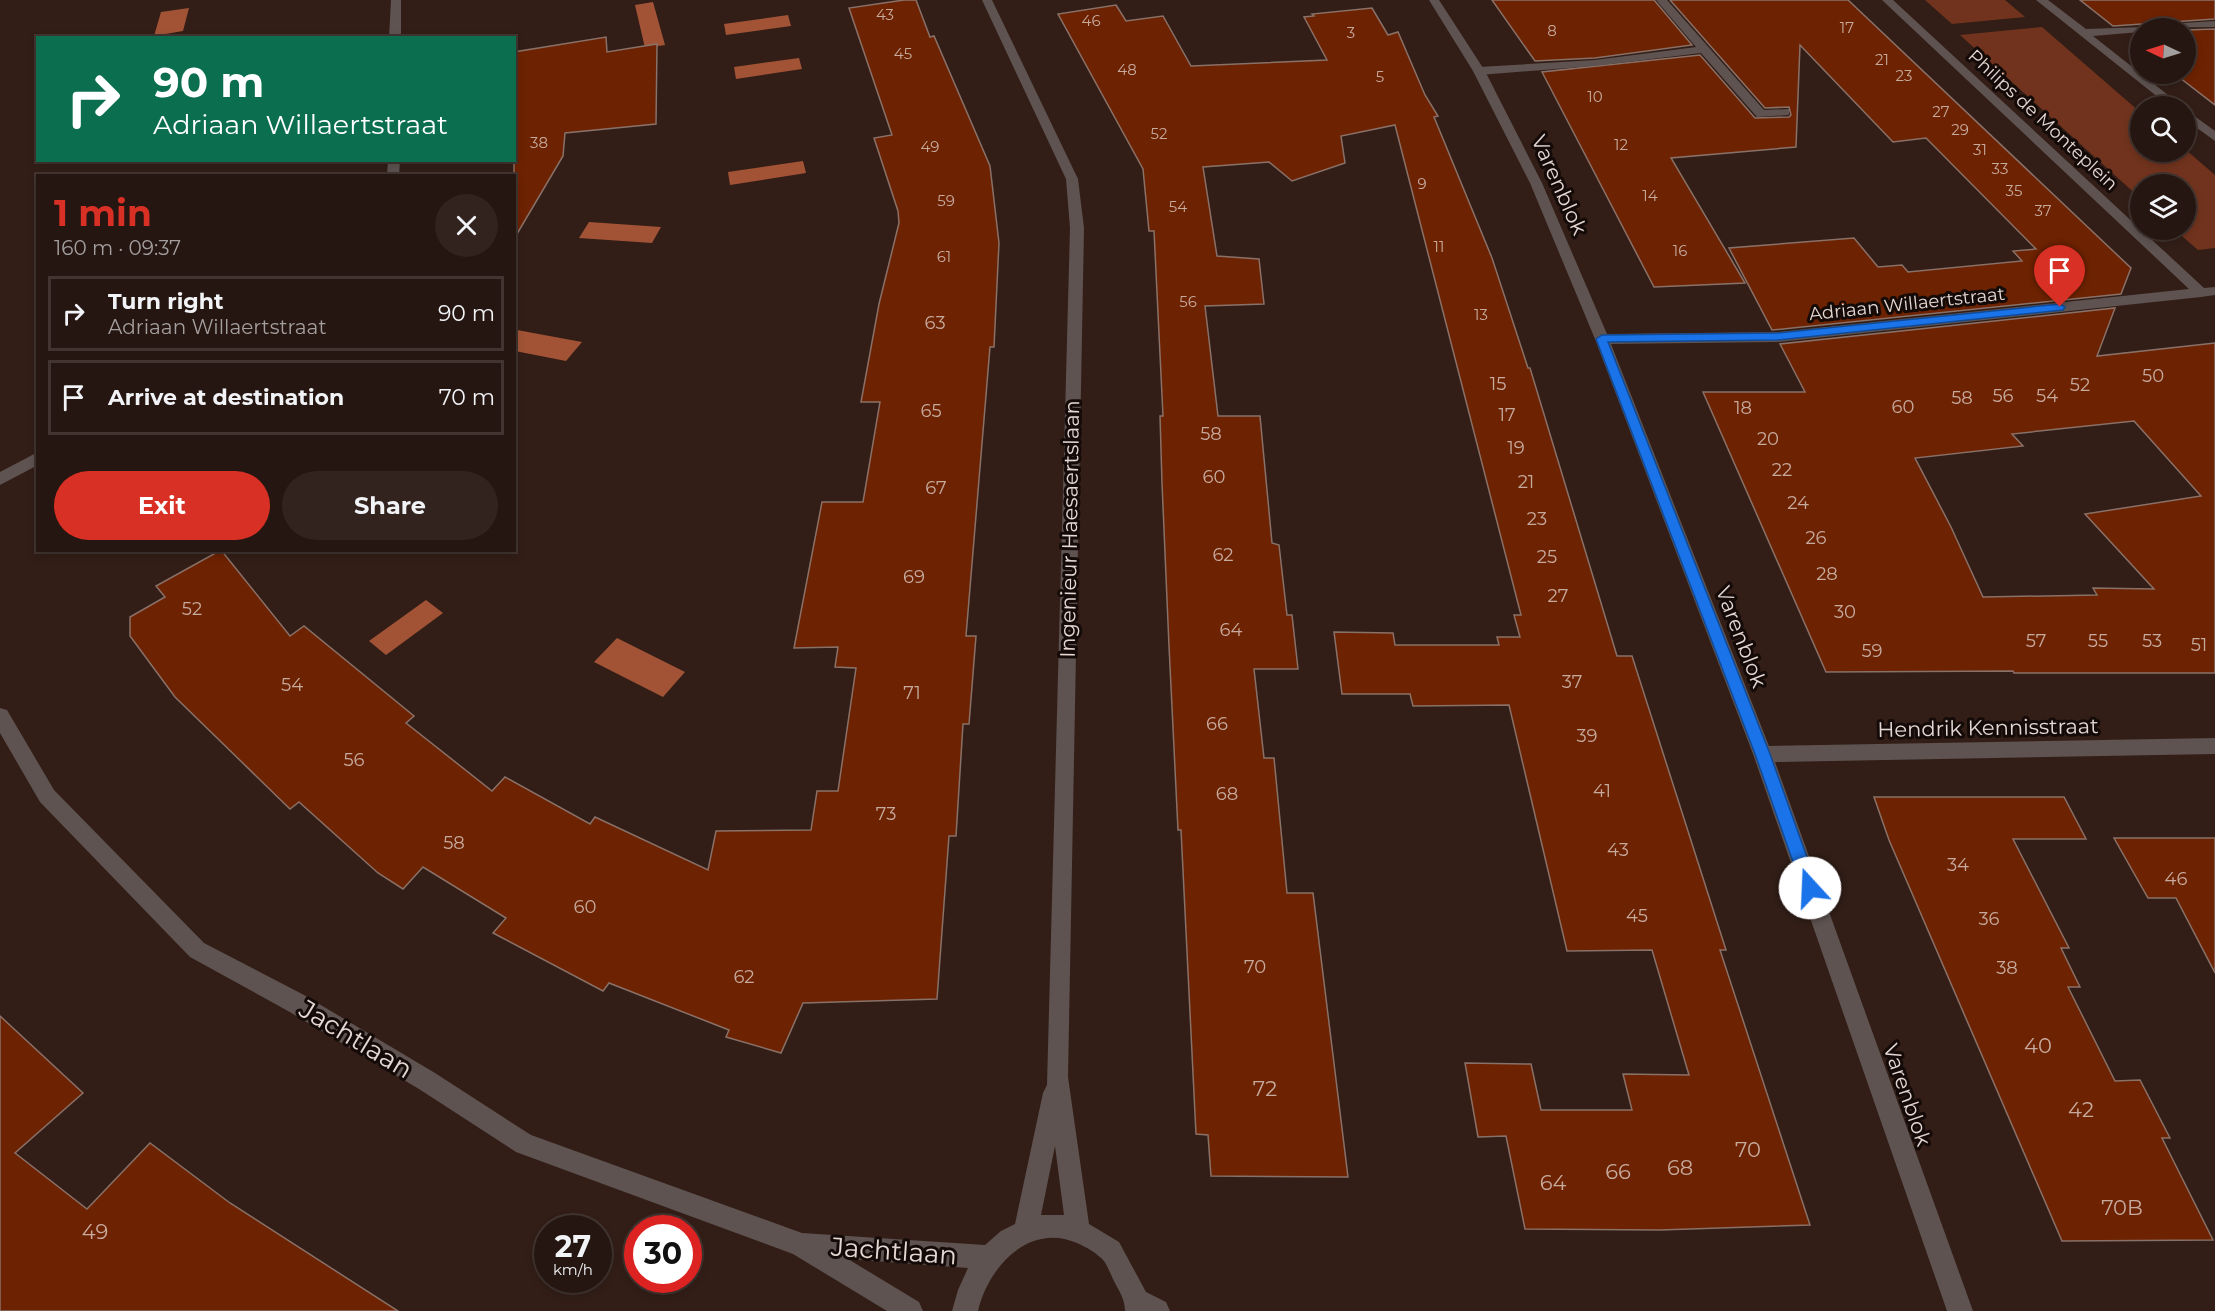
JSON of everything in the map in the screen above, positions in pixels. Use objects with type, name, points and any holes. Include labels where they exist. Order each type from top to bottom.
[{"type":"street","points":[[395,36],[396,0]]},
{"type":"street","name":"Ingenieur Haesaertslaan","points":[[987,0],[1072,179],[1077,228],[1057,1077],[1078,1229]]},
{"type":"street","name":"Varenblok","points":[[1434,0],[1479,71],[1536,183],[1602,339],[1763,754],[1959,1311]]},
{"type":"street","points":[[1661,0],[1761,114],[1785,112]]},
{"type":"street","name":"Philips de Monteplein","points":[[1887,0],[2208,292]]},
{"type":"street","points":[[2041,0],[2163,96]]},
{"type":"street","points":[[2196,25],[2215,24]]},
{"type":"street","points":[[2083,33],[2130,30]]},
{"type":"street","points":[[1479,71],[1595,63],[1704,49]]},
{"type":"street","points":[[2196,122],[2215,137]]},
{"type":"street","name":"Adriaan Willaertstraat","points":[[1602,339],[1777,337],[2208,292]]},
{"type":"street","points":[[0,479],[36,459]]},
{"type":"street","name":"Jachtlaan","points":[[0,716],[46,796],[197,950],[296,1003],[427,1081],[524,1144],[800,1244],[910,1311]]},
{"type":"street","name":"Hendrik Kennisstraat","points":[[1763,754],[2215,746]]},
{"type":"street","name":"Ingenieur Haesaertslaan","points":[[1026,1230],[1057,1077]]},
{"type":"street","name":"Jachtlaan","points":[[965,1311],[967,1292],[988,1257],[1005,1241],[1026,1230],[1052,1225],[1078,1229],[1112,1251],[1144,1308]]},
{"type":"street","name":"Jachtlaan","points":[[800,1244],[988,1257]]},
{"type":"shaded area","points":[[1925,0],[2005,0],[2025,17],[1952,24]]},
{"type":"shaded area","points":[[653,2],[665,45],[645,48],[635,5]]},
{"type":"shaded area","points":[[189,8],[183,31],[154,36],[161,12]]},
{"type":"shaded area","points":[[788,15],[791,26],[726,35],[724,24]]},
{"type":"shaded area","points":[[2042,27],[2130,103],[2130,162],[2196,162],[2196,159],[2215,175],[2215,248],[2198,250],[2186,240],[2196,240],[2196,174],[2130,174],[2130,189],[1960,35]]},
{"type":"shaded area","points":[[799,58],[802,69],[736,79],[734,67]]},
{"type":"shaded area","points":[[803,161],[806,173],[730,185],[728,172]]},
{"type":"shaded area","points":[[589,222],[661,227],[652,243],[579,238]]},
{"type":"shaded area","points":[[516,332],[582,342],[566,361],[516,351]]},
{"type":"shaded area","points":[[426,600],[443,613],[386,655],[369,641]]},
{"type":"shaded area","points":[[617,638],[685,672],[663,697],[594,662]]},
{"type":"building","points":[[916,0],[930,37],[934,36],[990,166],[999,243],[994,347],[990,347],[966,636],[976,636],[969,724],[963,724],[956,836],[949,836],[937,999],[803,1003],[781,1053],[726,1037],[729,1030],[609,983],[603,991],[493,933],[506,918],[423,867],[403,889],[378,873],[299,802],[290,809],[175,697],[130,636],[130,617],[165,597],[156,586],[217,552],[223,552],[290,636],[304,626],[414,716],[406,723],[492,791],[505,777],[590,824],[595,817],[708,870],[716,831],[811,830],[817,791],[838,791],[856,668],[835,667],[838,647],[794,648],[822,502],[863,502],[880,402],[861,402],[879,304],[899,223],[898,211],[874,138],[892,135],[849,8]]},
{"type":"building","points":[[1492,0],[1654,0],[1692,45],[1595,58],[1535,61]]},
{"type":"building","points":[[1670,0],[1848,0],[2131,268],[2121,294],[1772,330],[1729,248],[1854,238],[1878,267],[1902,265],[1908,272],[2022,261],[2013,251],[2036,249],[1926,138],[1893,142],[1800,45],[1796,147],[1671,158],[1745,283],[1654,287],[1542,72],[1700,55],[1755,118],[1789,117],[1791,115],[1789,107],[1765,108]]},
{"type":"building","points":[[2080,0],[2215,0],[2215,19],[2130,18],[2130,25],[2113,26]]},
{"type":"building","points":[[1116,5],[1126,21],[1163,16],[1191,66],[1327,60],[1304,17],[1314,16],[1312,14],[1372,8],[1388,35],[1398,32],[1425,95],[1438,116],[1434,117],[1492,258],[1528,368],[1530,368],[1617,656],[1632,656],[1726,950],[1720,950],[1810,1225],[1660,1230],[1525,1229],[1506,1136],[1478,1137],[1465,1063],[1531,1064],[1541,1110],[1632,1110],[1623,1074],[1689,1075],[1652,950],[1567,951],[1509,705],[1413,706],[1410,694],[1342,694],[1334,632],[1393,633],[1395,645],[1499,645],[1497,637],[1520,637],[1514,615],[1521,615],[1395,125],[1341,136],[1345,163],[1292,181],[1269,162],[1203,167],[1217,256],[1259,259],[1264,304],[1205,306],[1218,416],[1260,416],[1272,543],[1279,545],[1287,615],[1292,615],[1298,669],[1254,669],[1264,758],[1274,758],[1287,893],[1313,893],[1348,1177],[1211,1176],[1208,1135],[1196,1134],[1181,830],[1178,830],[1169,646],[1160,416],[1163,416],[1154,231],[1149,231],[1143,169],[1058,14]]},
{"type":"building","points":[[2215,29],[2215,105],[2188,84],[2196,84],[2196,30]]},
{"type":"building","points":[[606,37],[607,52],[657,44],[656,124],[565,133],[563,156],[516,236],[514,162],[516,162],[516,52]]},
{"type":"building","points":[[2115,308],[2097,356],[2215,343],[2215,673],[1826,672],[1703,392],[1805,392],[1780,344]],"holes":[[[2134,421],[2201,496],[2085,514],[2154,589],[2093,588],[2097,595],[1983,597],[1951,527],[1915,458],[2023,446],[2012,434]]]},
{"type":"building","points":[[1874,797],[2064,797],[2086,839],[2013,839],[2069,948],[2061,948],[2080,987],[2068,987],[2115,1081],[2140,1080],[2170,1138],[2162,1138],[2213,1240],[2062,1241],[1889,840]]},
{"type":"building","points":[[2114,838],[2215,838],[2215,973],[2176,898],[2148,898]]},
{"type":"building","points":[[0,1016],[83,1093],[15,1153],[87,1209],[150,1143],[230,1203],[398,1311],[0,1311]]},
{"type":"route","points":[[1810,888],[1763,754],[1602,339],[1777,337],[2060,307]]}]
